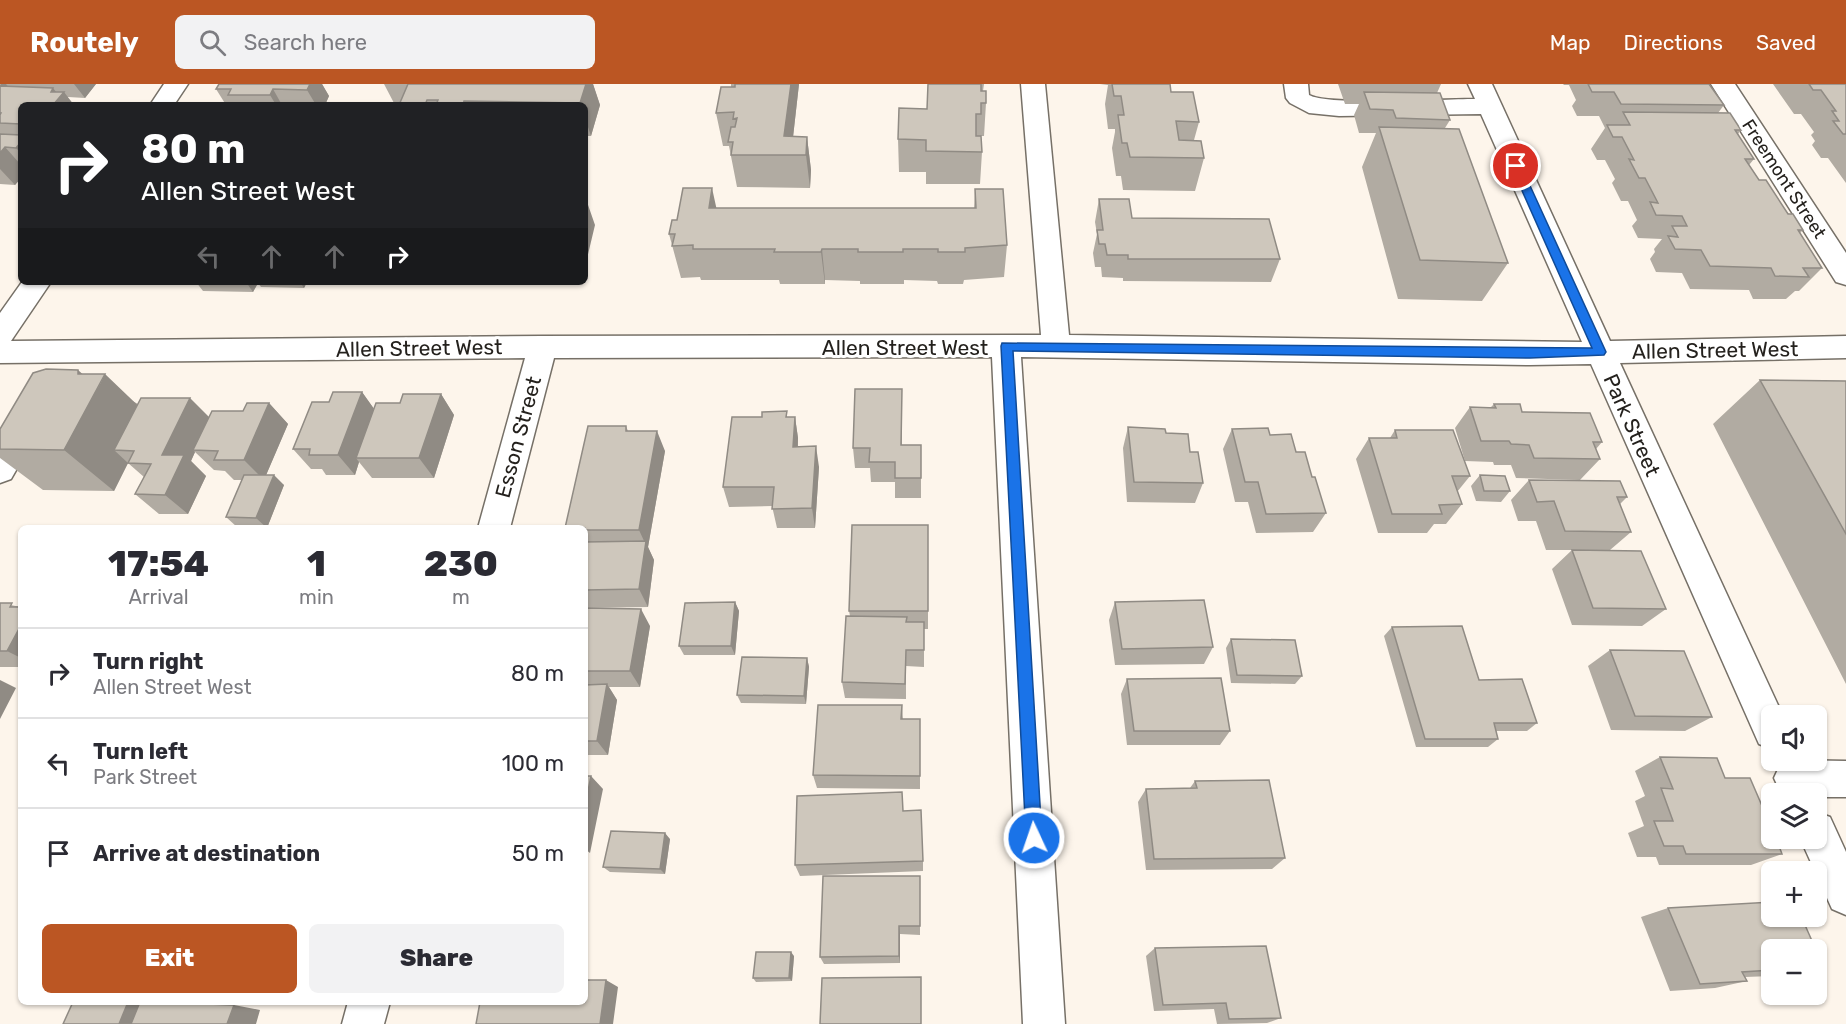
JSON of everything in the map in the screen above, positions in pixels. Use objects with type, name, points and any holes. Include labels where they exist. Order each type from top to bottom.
[{"type":"street","points":[[164,102],[176,84]]},
{"type":"street","points":[[1033,84],[1056,346]]},
{"type":"street","points":[[1296,84],[1298,98],[1309,105],[1340,108],[1484,95]]},
{"type":"street","name":"Freemont Street","points":[[1723,84],[1846,275]]},
{"type":"street","name":"Park Street","points":[[1484,95],[1761,708]]},
{"type":"street","points":[[0,335],[35,285]]},
{"type":"street","points":[[1006,346],[1044,1024]]},
{"type":"street","name":"Allen Street West","points":[[0,352],[542,347],[1056,346],[1530,354],[1846,347]]},
{"type":"street","name":"Esson Street","points":[[495,525],[542,347]]},
{"type":"street","points":[[0,470],[70,352]]},
{"type":"street","points":[[1792,777],[1846,778]]},
{"type":"street","points":[[1824,849],[1846,895]]},
{"type":"street","points":[[363,1024],[368,1005]]},
{"type":"building","points":[[219,84],[310,84],[307,90],[273,89],[270,95],[228,95],[231,89],[216,89]]},
{"type":"building","points":[[408,84],[586,84],[580,102],[437,102],[438,100],[427,100],[426,102],[400,102]]},
{"type":"building","points":[[735,84],[791,84],[784,136],[807,137],[806,155],[731,155],[733,142],[728,142],[731,127],[735,127],[737,118],[733,119],[734,112],[716,113],[721,87],[735,87]]},
{"type":"building","points":[[928,84],[981,84],[981,91],[986,91],[986,103],[981,103],[981,114],[976,114],[976,136],[981,136],[982,152],[926,151],[926,140],[898,139],[899,108],[927,109]]},
{"type":"building","points":[[1112,84],[1170,84],[1171,92],[1193,92],[1199,122],[1176,121],[1179,140],[1201,141],[1204,158],[1130,157],[1127,143],[1122,143],[1118,115],[1124,115],[1121,96],[1114,96]]},
{"type":"building","points":[[1588,84],[1709,84],[1724,105],[1621,104],[1614,92],[1592,92]]},
{"type":"building","points":[[1809,84],[1846,84],[1846,134],[1843,134],[1833,121],[1839,121],[1832,111],[1836,111],[1821,90],[1813,90]]},
{"type":"building","points":[[0,86],[53,88],[51,92],[64,92],[56,102],[18,102],[18,124],[0,123]]},
{"type":"building","points":[[1364,92],[1440,93],[1450,120],[1396,118],[1393,110],[1370,109]]},
{"type":"building","points":[[1623,112],[1730,113],[1741,130],[1735,130],[1754,159],[1745,159],[1759,180],[1766,180],[1788,214],[1793,214],[1803,230],[1798,230],[1822,268],[1803,268],[1809,277],[1775,276],[1771,268],[1710,266],[1701,250],[1675,249],[1668,236],[1678,237],[1672,226],[1687,226],[1682,216],[1656,215],[1650,202],[1658,203],[1645,178],[1639,178],[1629,159],[1634,160],[1622,137],[1613,137],[1607,125],[1630,125]]},
{"type":"building","points":[[1379,127],[1459,129],[1508,263],[1420,260]]},
{"type":"building","points":[[0,134],[18,135],[16,148],[5,147],[0,153]]},
{"type":"building","points":[[683,188],[712,188],[709,208],[976,208],[975,189],[1003,189],[1007,245],[965,248],[965,252],[938,252],[938,249],[858,252],[858,249],[822,249],[821,252],[774,252],[775,249],[693,249],[693,245],[672,246],[675,234],[669,234],[672,220],[677,220]]},
{"type":"building","points":[[1099,199],[1129,199],[1132,218],[1269,219],[1280,259],[1128,259],[1128,255],[1107,255],[1105,244],[1099,244],[1097,230],[1103,230]]},
{"type":"building","points":[[46,369],[78,370],[78,374],[105,374],[64,450],[0,449],[0,429],[33,373]]},
{"type":"building","points":[[1760,380],[1846,381],[1846,534]]},
{"type":"building","points":[[855,389],[902,389],[901,445],[921,445],[921,478],[895,478],[895,462],[869,462],[870,448],[853,448]]},
{"type":"building","points":[[333,392],[362,392],[338,455],[309,455],[310,449],[293,449],[312,402],[329,402]]},
{"type":"building","points":[[403,394],[441,394],[419,458],[356,458],[376,403],[400,403]]},
{"type":"building","points":[[141,398],[190,398],[162,455],[184,455],[165,495],[135,494],[151,464],[128,463],[134,451],[114,450]]},
{"type":"building","points":[[247,403],[269,403],[244,460],[214,460],[218,451],[193,450],[212,411],[243,411]]},
{"type":"building","points":[[1494,404],[1520,404],[1522,412],[1590,413],[1602,442],[1593,442],[1600,459],[1534,458],[1529,445],[1511,444],[1509,441],[1481,441],[1470,407],[1496,408]]},
{"type":"building","points":[[787,411],[786,417],[795,417],[793,447],[816,446],[812,508],[772,509],[774,487],[723,487],[732,417],[762,417],[762,412]]},
{"type":"building","points":[[588,426],[626,426],[626,431],[657,431],[639,530],[588,530],[588,525],[566,525]]},
{"type":"building","points":[[1128,427],[1165,429],[1166,433],[1188,434],[1190,452],[1198,452],[1203,483],[1134,482]]},
{"type":"building","points":[[1268,428],[1270,435],[1291,434],[1296,452],[1305,452],[1326,513],[1266,514],[1258,482],[1245,482],[1232,429]]},
{"type":"building","points":[[1395,430],[1453,430],[1470,476],[1452,476],[1462,504],[1439,505],[1442,514],[1392,514],[1369,438],[1397,438]]},
{"type":"building","points":[[244,475],[274,475],[256,518],[226,517]]},
{"type":"building","points":[[1480,475],[1505,476],[1510,491],[1484,491]]},
{"type":"building","points":[[1529,480],[1620,481],[1627,497],[1617,497],[1631,532],[1565,531],[1554,501],[1537,502]]},
{"type":"building","points":[[852,525],[928,525],[928,611],[849,611]]},
{"type":"building","points":[[646,541],[639,589],[588,590],[588,542]]},
{"type":"building","points":[[1572,550],[1641,551],[1666,609],[1593,608]]},
{"type":"building","points":[[1204,600],[1213,647],[1122,649],[1115,602]]},
{"type":"building","points":[[735,602],[731,646],[679,646],[685,603]]},
{"type":"building","points":[[0,603],[12,603],[10,607],[18,607],[18,631],[7,651],[0,651]]},
{"type":"building","points":[[588,608],[641,609],[630,671],[588,671]]},
{"type":"building","points":[[846,616],[907,617],[906,622],[924,622],[924,650],[906,650],[905,684],[842,682]]},
{"type":"building","points":[[1462,626],[1479,680],[1522,679],[1537,723],[1494,723],[1498,739],[1425,739],[1392,627]]},
{"type":"building","points":[[1231,639],[1295,640],[1302,676],[1237,675]]},
{"type":"building","points":[[1610,650],[1684,651],[1712,717],[1635,716]]},
{"type":"building","points":[[742,657],[807,658],[804,696],[737,695]]},
{"type":"building","points":[[1221,678],[1230,731],[1134,731],[1127,679]]},
{"type":"building","points":[[607,684],[597,741],[588,741],[588,685]]},
{"type":"building","points":[[818,705],[902,705],[901,719],[920,719],[920,776],[813,775]]},
{"type":"building","points":[[1660,757],[1717,758],[1725,778],[1750,778],[1761,804],[1761,849],[1780,849],[1782,854],[1686,854],[1683,846],[1664,846],[1654,821],[1673,821],[1661,788],[1673,789]]},
{"type":"building","points":[[1269,780],[1285,858],[1154,859],[1146,789],[1197,788],[1195,781]]},
{"type":"building","points":[[902,792],[903,811],[921,810],[923,861],[795,865],[797,796]]},
{"type":"building","points":[[611,831],[665,833],[660,869],[603,867]]},
{"type":"building","points":[[823,876],[920,876],[920,926],[899,926],[899,956],[820,957]]},
{"type":"building","points":[[1761,903],[1761,927],[1806,927],[1811,939],[1761,939],[1761,971],[1742,972],[1747,981],[1700,984],[1668,908]]},
{"type":"building","points":[[1266,946],[1281,1018],[1229,1019],[1226,1003],[1163,1005],[1155,948]]},
{"type":"building","points":[[756,952],[791,952],[789,978],[753,978]]},
{"type":"building","points":[[921,977],[921,1024],[820,1024],[822,978]]},
{"type":"building","points":[[588,980],[606,980],[600,1024],[476,1024],[479,1005],[588,1005]]},
{"type":"building","points":[[72,1005],[127,1005],[119,1024],[63,1024]]},
{"type":"building","points":[[139,1005],[234,1005],[227,1024],[131,1024]]},
{"type":"route","points":[[1034,838],[1006,346],[1530,354],[1600,352],[1516,166]]}]
